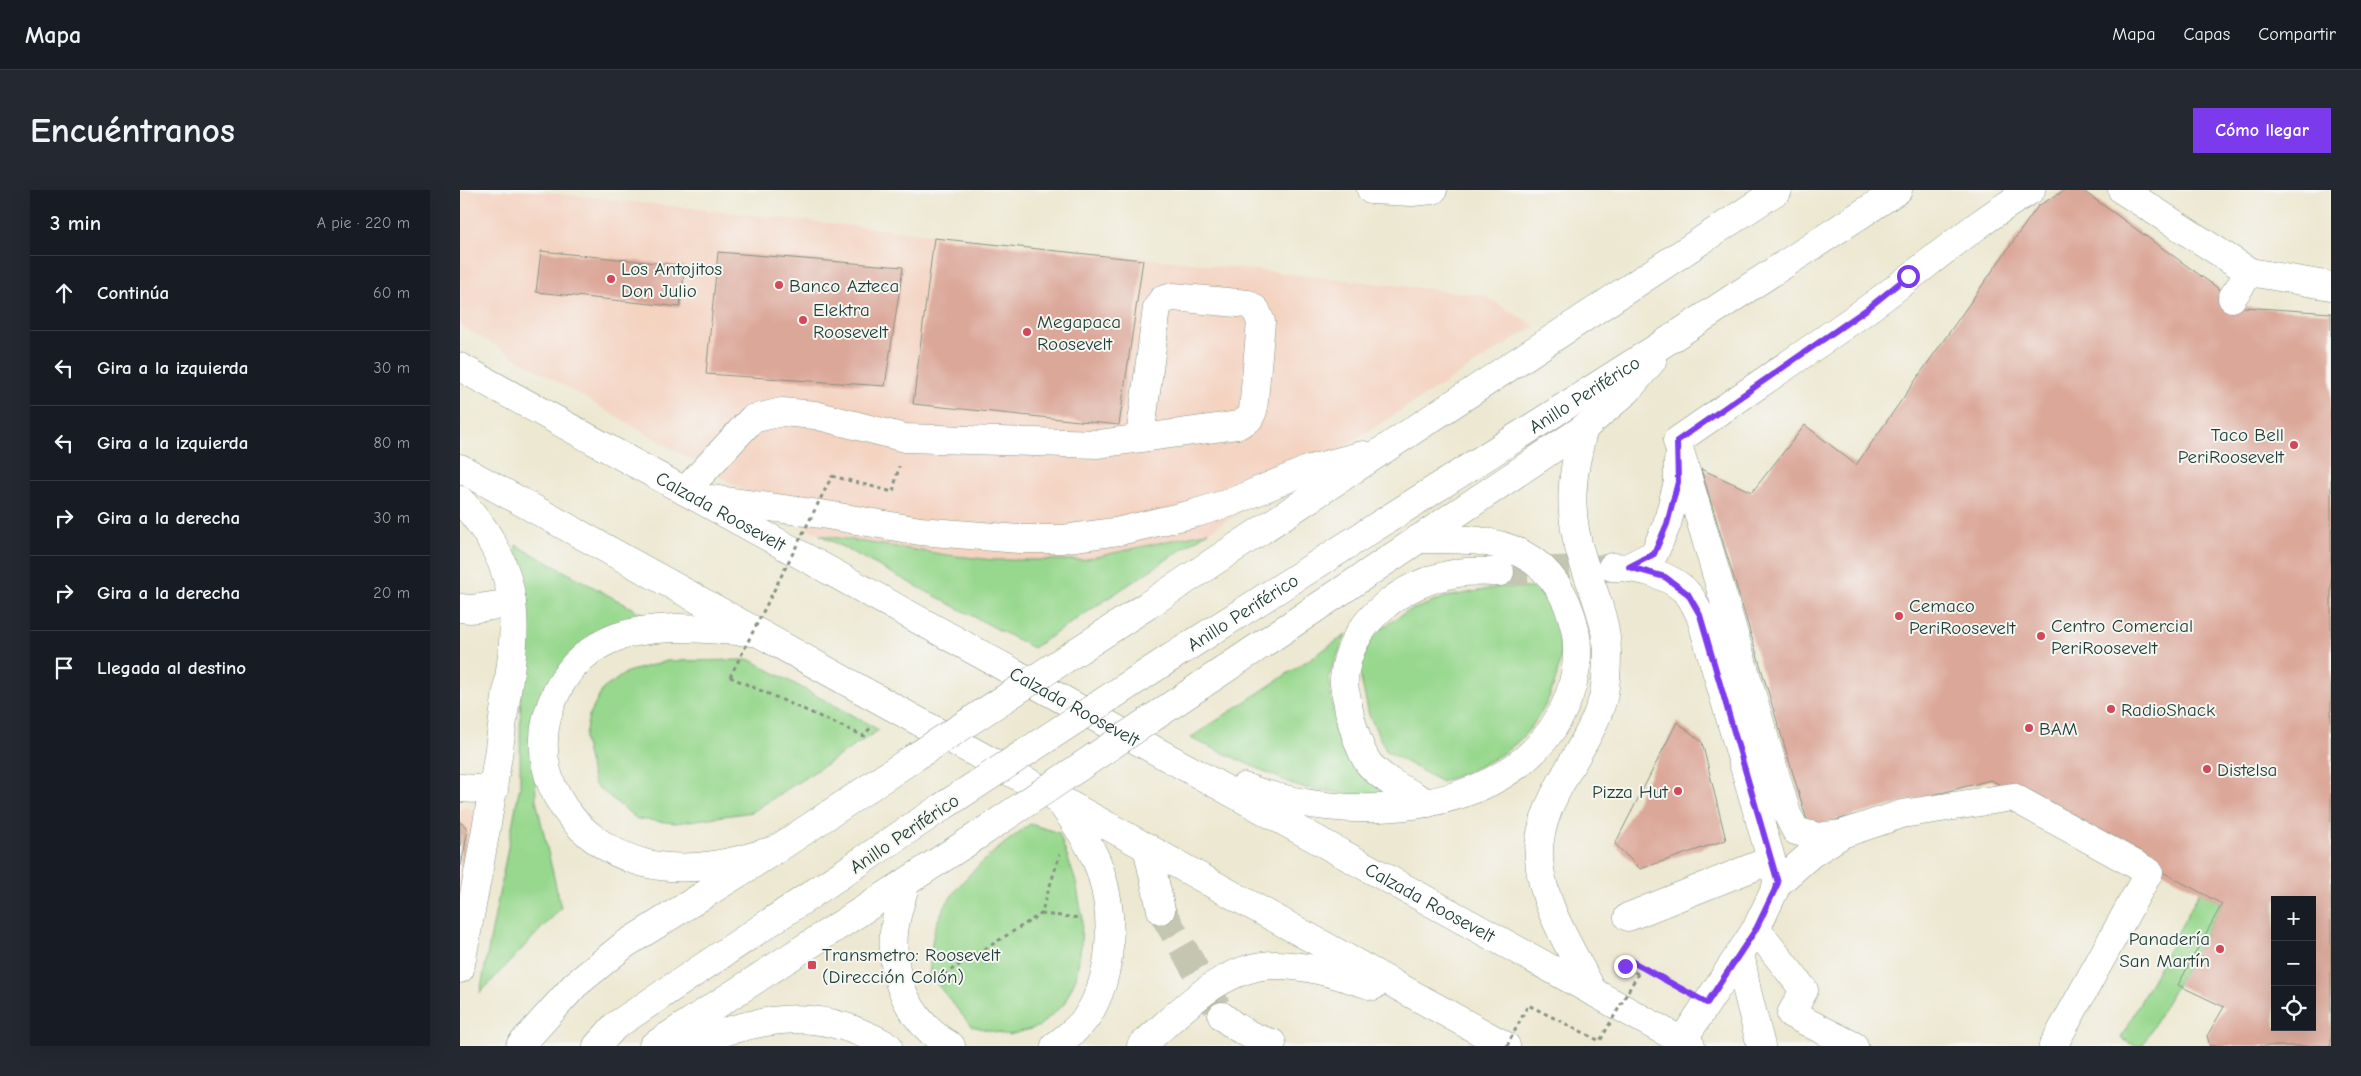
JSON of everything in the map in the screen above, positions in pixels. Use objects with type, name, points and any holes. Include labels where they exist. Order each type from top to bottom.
[{"type":"main road","points":[[1375,190],[1433,190]]},
{"type":"main road","points":[[520,1046],[575,985],[624,944],[777,849],[1778,190]]},
{"type":"main road","name":"Anillo Periférico","points":[[597,1046],[615,1026],[942,807],[1170,658],[1669,340],[1898,190]]},
{"type":"main road","points":[[1677,441],[1867,309],[1916,271],[2031,190]]},
{"type":"main road","points":[[2122,190],[2250,272],[2331,286]]},
{"type":"main road","points":[[2232,298],[2250,272]]},
{"type":"main road","points":[[1140,438],[1157,308],[1162,300],[1173,297],[1248,304],[1256,310],[1261,322],[1252,411],[1249,419],[1238,425],[1098,444],[906,438],[814,415],[782,412],[752,420],[724,447],[691,494],[920,531],[1019,539],[1062,539],[1111,533],[1196,513],[1232,502],[1310,469],[1386,448]]},
{"type":"main road","points":[[653,1046],[906,884],[1584,428],[1627,391],[1669,340]]},
{"type":"main road","name":"Calzada Roosevelt","points":[[460,367],[1687,1043]]},
{"type":"main road","points":[[1584,428],[1574,464],[1572,512],[1581,556],[1601,610],[1605,630],[1607,652],[1603,698],[1592,724],[1547,812],[1539,858],[1549,905],[1593,992]]},
{"type":"main road","points":[[1677,441],[1678,482],[1667,524],[1654,554],[1620,567],[1665,577],[1688,594],[1700,615],[1775,871],[1756,929],[1707,1003],[1687,1043]]},
{"type":"main road","points":[[1677,441],[1787,814],[1796,831],[1818,837],[1842,834],[1902,814],[2013,797],[2149,872],[2054,1046]]},
{"type":"main road","points":[[460,468],[888,704],[1064,808],[1147,847],[1506,1046]]},
{"type":"main road","points":[[460,500],[475,518],[499,555],[506,574],[512,603],[512,654],[494,790],[460,969]]},
{"type":"main road","points":[[1166,757],[1254,791],[1286,799],[1354,808],[1393,807],[1428,803],[1447,798],[1491,781],[1529,756],[1544,740],[1565,708],[1572,689],[1577,652],[1574,625],[1560,588],[1538,564],[1522,553],[1479,540],[1418,539]]},
{"type":"main road","points":[[1428,803],[1394,785],[1369,765],[1350,722],[1344,680],[1351,650],[1362,628],[1388,601],[1421,583],[1459,572],[1500,572]]},
{"type":"main road","points":[[460,608],[471,609],[512,603]]},
{"type":"main road","points":[[758,632],[652,629],[619,637],[601,644],[584,655],[568,672],[549,706],[543,744],[544,762],[558,798],[568,815],[593,838],[623,856],[654,865],[685,867],[723,864],[777,849]]},
{"type":"main road","points":[[460,788],[494,790]]},
{"type":"main road","points":[[1055,1046],[1086,1018],[1095,1000],[1107,960],[1109,920],[1099,869],[1088,843],[1064,808]]},
{"type":"main road","points":[[1628,918],[1775,871],[1811,854],[1842,834]]},
{"type":"main road","points":[[1147,847],[1161,910]]},
{"type":"main road","points":[[906,884],[894,932],[894,957],[904,999],[925,1026],[940,1040],[951,1046]]},
{"type":"main road","points":[[1756,929],[1804,990],[1791,1014],[1854,1046]]},
{"type":"main road","points":[[1740,952],[1746,991],[1760,1046]]},
{"type":"main road","points":[[1141,1046],[1213,985],[1242,971],[1260,967],[1276,965],[1317,970],[1424,1001]]},
{"type":"main road","points":[[1222,1016],[1234,1028],[1247,1035],[1272,1043]]},
{"type":"main road","points":[[680,1046],[741,1026],[784,1018],[806,1018],[850,1028],[888,1046]]},
{"type":"path","points":[[888,704],[864,736],[730,677],[832,476],[892,492]]},
{"type":"path","points":[[1041,914],[1064,808]]},
{"type":"path","points":[[904,999],[1041,914],[1109,920]]},
{"type":"path","points":[[1506,1046],[1528,1005],[1600,1041],[1638,974],[1625,966],[1629,960],[1707,1003]]},
{"type":"shaded area","points":[[460,190],[524,190],[1483,295],[1535,326],[1208,532],[1082,560],[993,560],[947,555],[820,535],[460,325]]},
{"type":"shaded area","points":[[460,808],[468,808],[475,813],[460,936]]},
{"type":"green space","points":[[1208,532],[1033,648],[820,535],[947,555],[993,560],[1082,560]]},
{"type":"green space","points":[[516,545],[652,619],[594,635],[534,735],[536,800],[561,908],[480,993],[520,785],[521,602]]},
{"type":"green space","points":[[1500,587],[1532,588],[1553,600],[1560,649],[1557,676],[1549,698],[1537,719],[1514,745],[1489,762],[1442,782],[1386,751],[1369,715],[1359,670],[1373,634],[1406,612],[1446,597]]},
{"type":"green space","points":[[1346,635],[1329,676],[1335,730],[1362,769],[1404,798],[1361,796],[1299,787],[1190,738]]},
{"type":"green space","points":[[751,660],[879,730],[752,812],[675,823],[637,819],[594,784],[584,739],[589,716],[603,689],[627,672],[667,661]]},
{"type":"green space","points":[[1030,824],[1059,833],[1076,882],[1082,916],[1081,946],[1076,978],[1064,1004],[1038,1027],[1009,1035],[971,1026],[929,974],[931,951],[935,928],[951,896],[962,882],[988,857]]},
{"type":"green space","points":[[2200,891],[2222,904],[2142,1046],[2135,1046],[2121,1038]]},
{"type":"building","name":"Centro Comercial PeriRoosevelt","points":[[2065,190],[2082,190],[2244,307],[2331,313],[2331,1046],[2210,1046],[2207,1036],[2224,1007],[2178,985],[2222,904],[1991,780],[1809,827],[1701,469],[1752,492],[1805,425],[1856,465],[2038,206]]},
{"type":"building","name":"Megapaca Roosevelt","points":[[934,238],[1143,260],[1119,425],[913,404]]},
{"type":"building","name":"Los Antojitos Don Julio","points":[[541,251],[685,266],[680,307],[536,292]]},
{"type":"building","name":"Elektra Roosevelt","points":[[718,252],[903,267],[885,386],[706,374]]},
{"type":"building","name":"Pizza Hut","points":[[1677,722],[1702,742],[1726,840],[1640,869],[1615,844]]},
{"type":"building","points":[[460,822],[466,827],[467,835],[461,866]]},
{"type":"tunnel","points":[[1500,572],[1609,568]]},
{"type":"tunnel","points":[[1161,910],[1222,1016]]},
{"type":"place","name":"Los Antojitos Don Julio","points":[[611,279]]},
{"type":"place","name":"Banco Azteca","points":[[779,285]]},
{"type":"place","name":"Elektra Roosevelt","points":[[803,320]]},
{"type":"place","name":"Megapaca Roosevelt","points":[[1027,332]]},
{"type":"place","name":"Taco Bell PeriRoosevelt","points":[[2294,445]]},
{"type":"place","name":"Cemaco PeriRoosevelt","points":[[1899,616]]},
{"type":"place","name":"Centro Comercial PeriRoosevelt","points":[[2041,636]]},
{"type":"place","name":"RadioShack","points":[[2111,709]]},
{"type":"place","name":"BAM","points":[[2029,728]]},
{"type":"place","name":"Distelsa","points":[[2207,769]]},
{"type":"place","name":"Pizza Hut","points":[[1678,791]]},
{"type":"place","name":"Panadería San Martín","points":[[2220,949]]},
{"type":"place","name":"Transmetro: Roosevelt (Dirección Colón)","points":[[812,965]]},
{"type":"route","points":[[1625,966],[1629,960],[1707,1003],[1756,929],[1778,883],[1700,615],[1688,594],[1665,577],[1629,567],[1654,554],[1667,524],[1670,506],[1678,482],[1677,441],[1867,309],[1908,276]]}]
